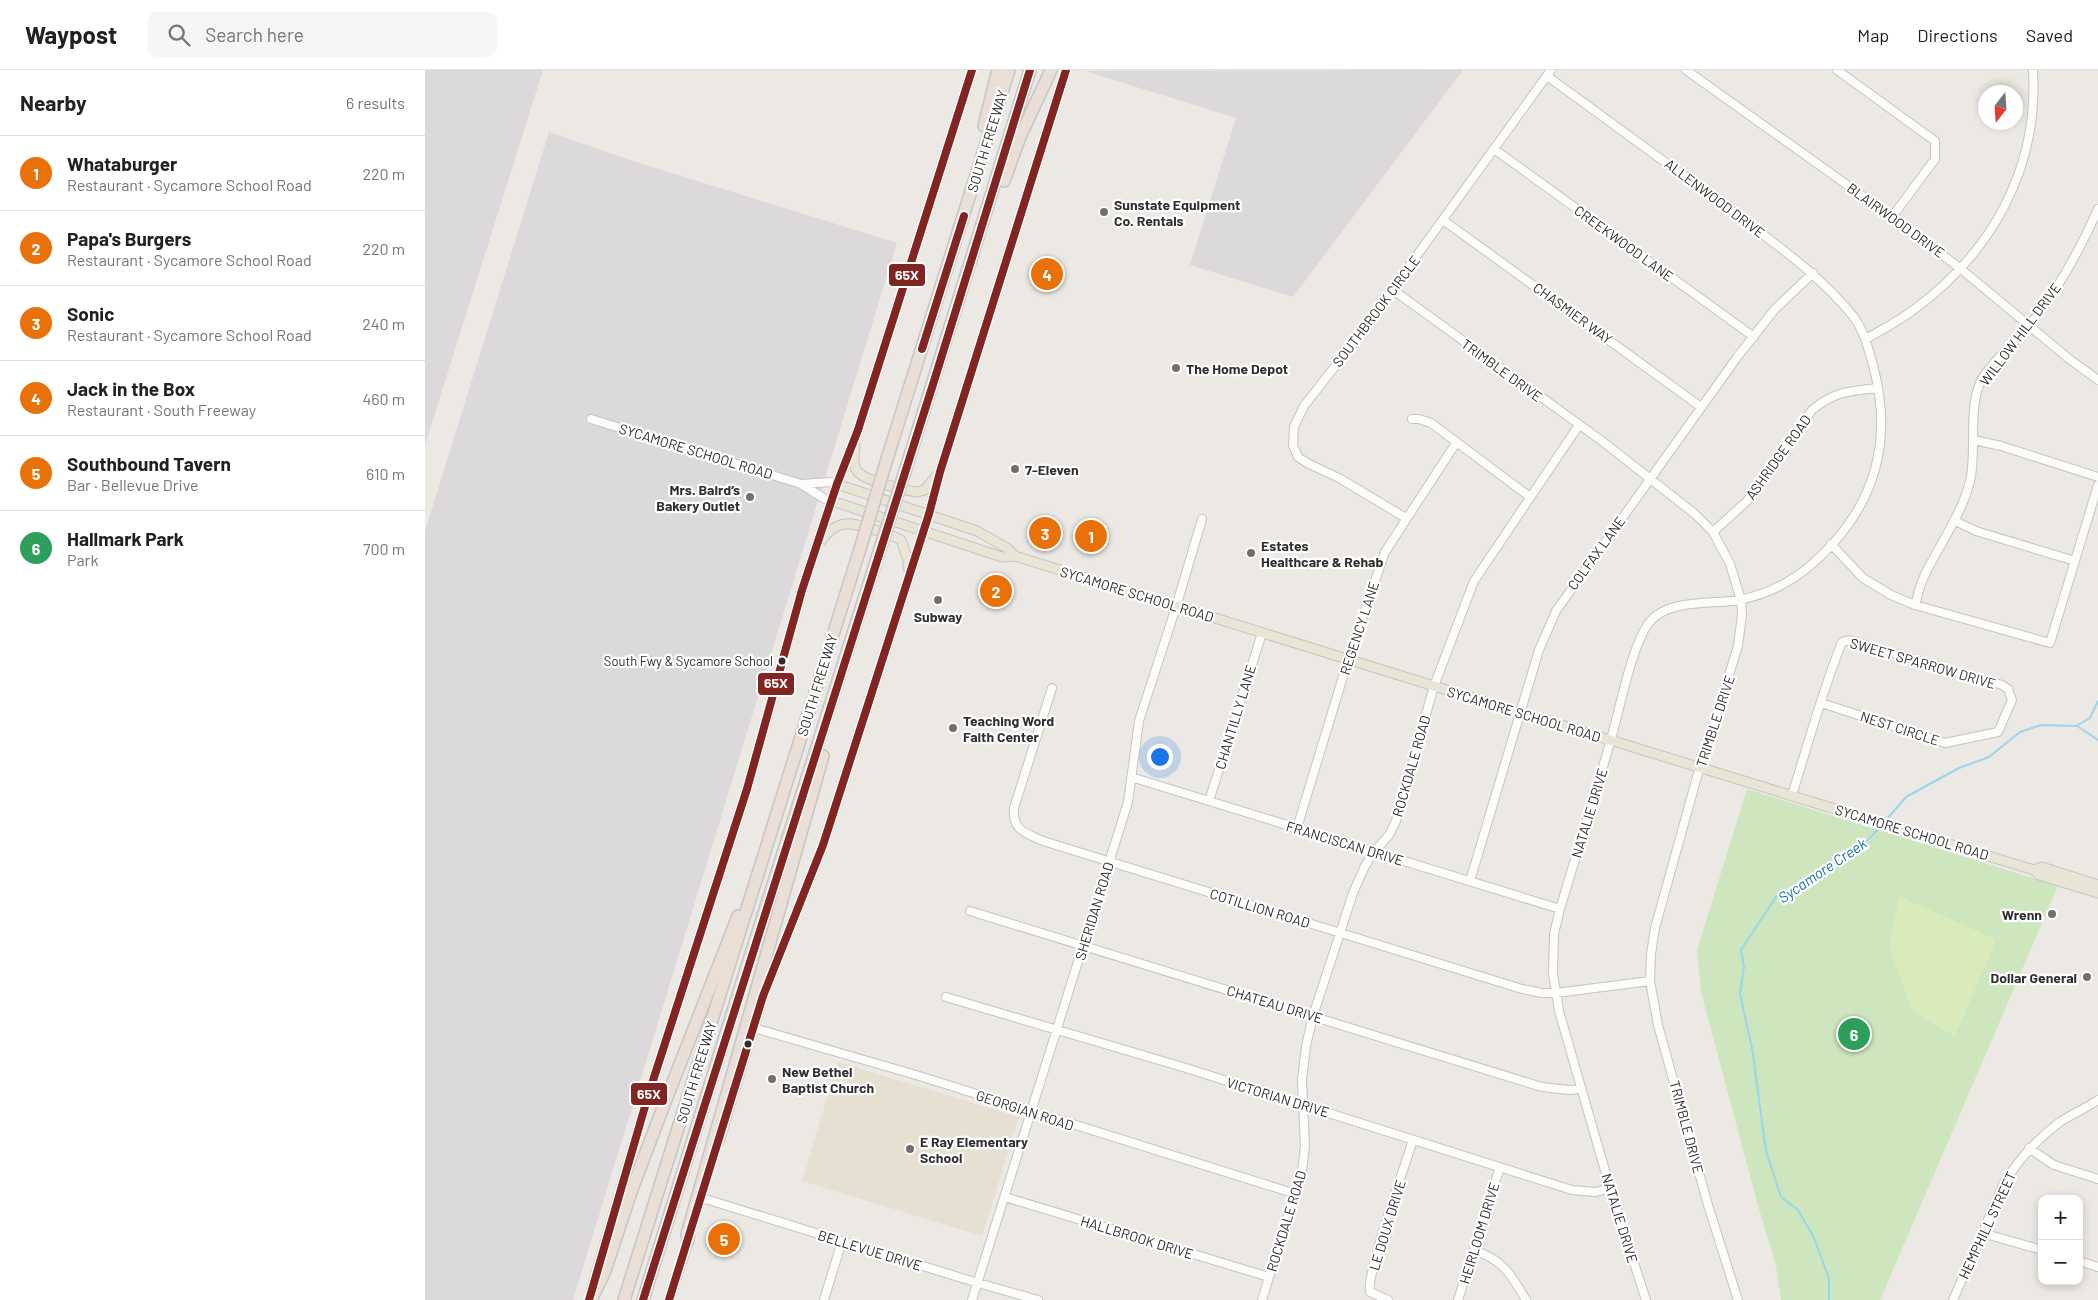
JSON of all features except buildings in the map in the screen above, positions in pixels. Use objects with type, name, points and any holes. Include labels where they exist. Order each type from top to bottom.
[{"type":"highway","points":[[969,197],[971,174],[998,70]]},
{"type":"highway","name":"SOUTH FREEWAY","points":[[624,1300],[1009,70]]},
{"type":"highway","name":"SOUTH FREEWAY","points":[[643,1300],[742,982],[967,278],[1030,70]]},
{"type":"highway","points":[[967,278],[976,265],[1014,151],[1051,70]]},
{"type":"highway","points":[[688,1241],[687,1234],[729,1082],[841,696],[837,686]]},
{"type":"highway","points":[[590,1300],[605,1271],[642,1161],[723,952],[754,883]]},
{"type":"main road","points":[[590,1300],[648,1096],[747,790],[799,599],[831,501],[858,430],[972,70]]},
{"type":"main road","points":[[669,1300],[775,963],[823,845],[907,578],[924,530],[939,472],[1066,70]]},
{"type":"main road","points":[[858,430],[854,452],[855,468],[859,474],[917,492],[925,490],[939,472]]},
{"type":"main road","name":"SYCAMORE SCHOOL ROAD","points":[[837,484],[977,531],[1007,548],[1015,556]]},
{"type":"main road","name":"SYCAMORE SCHOOL ROAD","points":[[831,501],[1002,557],[1015,556],[1348,660],[1700,766],[2034,870],[2039,874],[2098,893]]},
{"type":"main road","points":[[815,551],[829,530],[851,522],[901,540],[908,561],[907,578]]},
{"type":"main road","name":"SYCAMORE SCHOOL ROAD","points":[[2034,870],[2042,868],[2098,885]]},
{"type":"street","name":"BLAIRWOOD DRIVE","points":[[1686,70],[1893,217],[1961,268],[2098,380]]},
{"type":"street","points":[[1837,70],[1935,141],[1935,159],[1893,217]]},
{"type":"street","points":[[1866,338],[1911,312],[1940,289],[1983,243],[2018,178],[2031,134],[2033,70]]},
{"type":"street","name":"SOUTHBROOK CIRCLE","points":[[1406,518],[1339,478],[1298,457],[1293,445],[1294,427],[1304,406],[1393,290],[1549,73]]},
{"type":"street","name":"ALLENWOOD DRIVE","points":[[1549,73],[1813,273],[1855,318],[1866,338]]},
{"type":"street","name":"CREEKWOOD LANE","points":[[1494,149],[1753,336]]},
{"type":"street","name":"WILLOW HILL DRIVE","points":[[1915,605],[1921,581],[1955,522],[1970,480],[1974,440],[1974,403],[1980,383],[2030,325],[2052,296],[2075,259],[2098,209]]},
{"type":"street","name":"CHASMIER WAY","points":[[1443,220],[1701,407]]},
{"type":"street","name":"COLFAX LANE","points":[[1470,881],[1522,713],[1539,650],[1556,611],[1753,336],[1775,309],[1813,273]]},
{"type":"street","name":"TRIMBLE DRIVE","points":[[1393,290],[1579,425],[1695,514],[1713,532],[1730,564],[1741,600],[1742,615],[1738,646],[1700,766],[1655,928],[1651,954],[1651,981],[1658,1025],[1700,1177],[1738,1300]]},
{"type":"street","name":"NATALIE DRIVE","points":[[1646,1300],[1581,1090],[1556,993],[1553,974],[1553,947],[1559,909],[1611,740],[1635,654],[1648,624],[1657,615],[1669,609],[1741,600],[1781,585],[1807,568],[1831,544],[1867,496],[1874,476],[1880,445],[1878,388],[1866,338]]},
{"type":"street","name":"ASHRIDGE ROAD","points":[[1713,532],[1747,501],[1812,410],[1826,398],[1878,388]]},
{"type":"street","name":"SYCAMORE SCHOOL ROAD","points":[[591,419],[801,484],[824,499],[831,501]]},
{"type":"street","points":[[1412,419],[1431,423],[1456,444],[1529,497]]},
{"type":"street","name":"ROCKDALE ROAD","points":[[1262,1300],[1305,1158],[1302,1080],[1306,1046],[1313,1016],[1353,893],[1374,852],[1389,835],[1396,821],[1434,686],[1474,580],[1579,425]]},
{"type":"street","points":[[1974,440],[2001,446],[2098,477]]},
{"type":"street","name":"REGENCY LANE","points":[[1297,828],[1348,660],[1382,560],[1392,539],[1456,444]]},
{"type":"street","name":"SYCAMORE SCHOOL ROAD","points":[[801,484],[832,482],[837,484]]},
{"type":"street","points":[[1831,544],[1863,578],[1891,595],[1915,605],[2050,643],[2098,485]]},
{"type":"street","name":"SHERIDAN ROAD","points":[[972,1300],[1128,802],[1139,721],[1202,519]]},
{"type":"street","points":[[1955,522],[1976,531],[2075,561]]},
{"type":"street","name":"CHANTILLY LANE","points":[[1209,801],[1262,633]]},
{"type":"street","name":"SWEET SPARROW DRIVE","points":[[1792,795],[1842,642],[1849,640],[2002,685],[2011,694]]},
{"type":"street","name":"COTILLION ROAD","points":[[1052,688],[1019,789],[1013,817],[1022,832],[1043,841],[1109,862],[1522,989],[1542,993],[1556,993],[1651,981]]},
{"type":"street","name":"NEST CIRCLE","points":[[1821,703],[1945,742],[1997,732],[2010,705],[2011,694]]},
{"type":"street","name":"FRANCISCAN DRIVE","points":[[1131,777],[1559,909]]},
{"type":"street","name":"CHATEAU DRIVE","points":[[970,912],[1083,945],[1542,1087],[1581,1090]]},
{"type":"street","name":"VICTORIAN DRIVE","points":[[946,997],[1057,1029],[1572,1190],[1596,1192],[1610,1188]]},
{"type":"street","name":"GEORGIAN ROAD","points":[[754,1028],[915,1075],[1295,1194]]},
{"type":"street","name":"HEMPHILL STREET","points":[[1953,1300],[2004,1183],[2015,1165],[2029,1148],[2061,1122],[2098,1100]]},
{"type":"street","name":"LE DOUX DRIVE","points":[[1388,1300],[1370,1292],[1369,1287],[1413,1140]]},
{"type":"street","points":[[2029,1148],[2054,1165],[2098,1179]]},
{"type":"street","name":"HEIRLOOM DRIVE","points":[[1458,1300],[1500,1167]]},
{"type":"street","name":"HALLBROOK DRIVE","points":[[1005,1197],[1269,1277]]},
{"type":"street","name":"BELLEVUE DRIVE","points":[[702,1198],[1038,1300]]},
{"type":"street","points":[[1982,1233],[2038,1249]]},
{"type":"street","points":[[824,1300],[842,1241]]},
{"type":"street","points":[[1474,1250],[1491,1256],[1506,1268],[1526,1300]]},
{"type":"street","points":[[2083,1263],[2098,1267]]},
{"type":"shaded area","points":[[425,70],[543,70],[425,445]]},
{"type":"shaded area","points":[[1463,70],[1293,297],[1190,265],[1236,118],[1085,71]]},
{"type":"shaded area","points":[[549,132],[636,162],[897,243],[573,1300],[425,1300],[425,531]]},
{"type":"shaded area","name":"E Ray Elementary School","points":[[838,1062],[1019,1117],[982,1236],[802,1181]]},
{"type":"green space","points":[[1747,789],[2058,886],[1880,1300],[1781,1300],[1776,1266],[1701,992],[1697,950]]},
{"type":"green space","points":[[1899,896],[1993,938],[1995,943],[1955,1036],[1916,1014],[1911,1007],[1889,947]]},
{"type":"waterway","name":"Sycamore Creek","points":[[1886,820],[1906,797],[1959,768],[1989,757],[2020,732],[2041,725],[2076,726],[2090,718],[2098,701]]},
{"type":"waterway","points":[[2077,726],[2098,740]]},
{"type":"waterway","name":"Sycamore Creek","points":[[1829,1300],[1829,1278],[1814,1238],[1798,1210],[1781,1197],[1766,1151],[1752,1048],[1740,994],[1744,966],[1741,950],[1776,897],[1807,882],[1869,839],[1881,826]]},
{"type":"transit line","name":"65X","points":[[589,1300],[648,1096],[747,789],[802,590],[837,484],[858,430],[972,70]]},
{"type":"transit line","name":"65X","points":[[643,1300],[935,378],[1030,70]]},
{"type":"transit line","name":"65X","points":[[669,1300],[763,996],[823,845],[929,514],[940,472],[1066,70]]},
{"type":"transit line","name":"65X","points":[[922,349],[964,216]]},
{"type":"place","name":"Sunstate Equipment Co. Rentals","points":[[1104,212]]},
{"type":"place","name":"Jack in the Box","points":[[1047,274]]},
{"type":"place","name":"The Home Depot","points":[[1176,368]]},
{"type":"place","name":"7-Eleven","points":[[1015,469]]},
{"type":"place","name":"Mrs. Baird’s Bakery Outlet","points":[[750,497]]},
{"type":"place","name":"Sonic","points":[[1045,533]]},
{"type":"place","name":"Whataburger","points":[[1091,536]]},
{"type":"place","name":"Estates Healthcare & Rehab","points":[[1251,553]]},
{"type":"place","name":"Papa's Burgers","points":[[996,591]]},
{"type":"place","name":"Subway","points":[[938,600]]},
{"type":"place","name":"South Fwy & Sycamore School","points":[[782,661]]},
{"type":"place","name":"Teaching Word Faith Center","points":[[953,728]]},
{"type":"place","name":"Wrenn","points":[[2052,914]]},
{"type":"place","name":"Dollar General","points":[[2087,977]]},
{"type":"place","name":"Hallmark Park","points":[[1854,1034]]},
{"type":"place","name":"New Bethel Baptist Church","points":[[772,1079]]},
{"type":"place","name":"E Ray Elementary School","points":[[910,1149]]},
{"type":"place","name":"Southbound Tavern","points":[[724,1239]]}]
